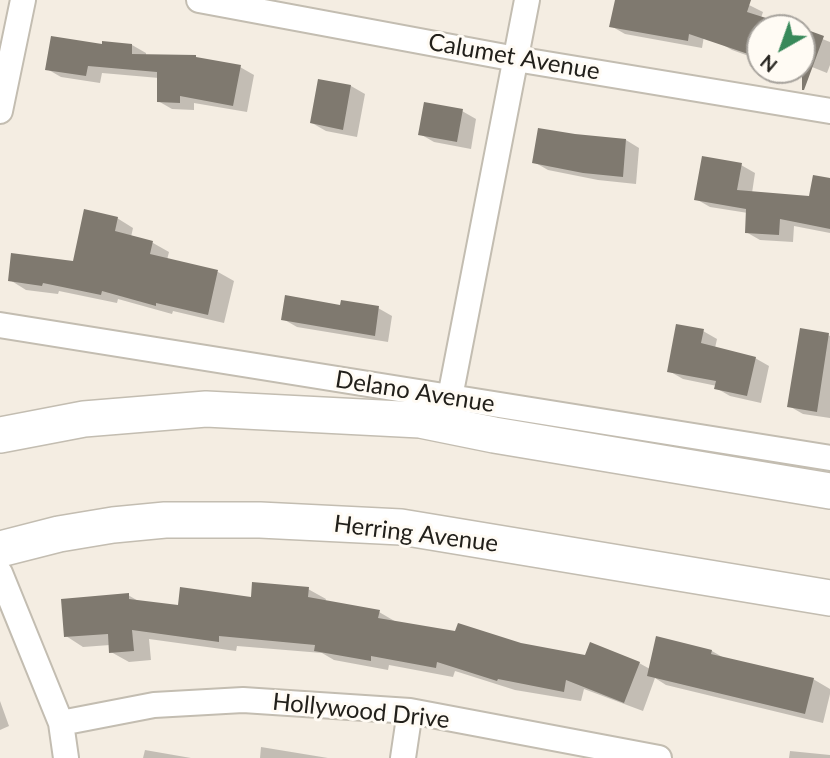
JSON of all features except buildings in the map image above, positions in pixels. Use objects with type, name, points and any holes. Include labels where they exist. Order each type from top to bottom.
[{"type":"main road","points":[[0,435],[84,419],[206,409],[420,420],[494,435],[830,491]]},
{"type":"main road","name":"Herring Avenue","points":[[0,549],[59,534],[164,520],[260,520],[375,526],[414,530],[830,598]]},
{"type":"street","points":[[0,111],[23,0]]},
{"type":"street","name":"Calumet Avenue","points":[[199,0],[516,59],[830,111]]},
{"type":"street","points":[[450,397],[527,0]]},
{"type":"street","name":"Delano Avenue","points":[[0,325],[830,458]]},
{"type":"street","points":[[0,573],[61,723],[66,758]]},
{"type":"street","name":"Hollywood Drive","points":[[61,723],[154,705],[226,700],[410,711],[659,758]]},
{"type":"street","points":[[403,758],[410,711]]}]
